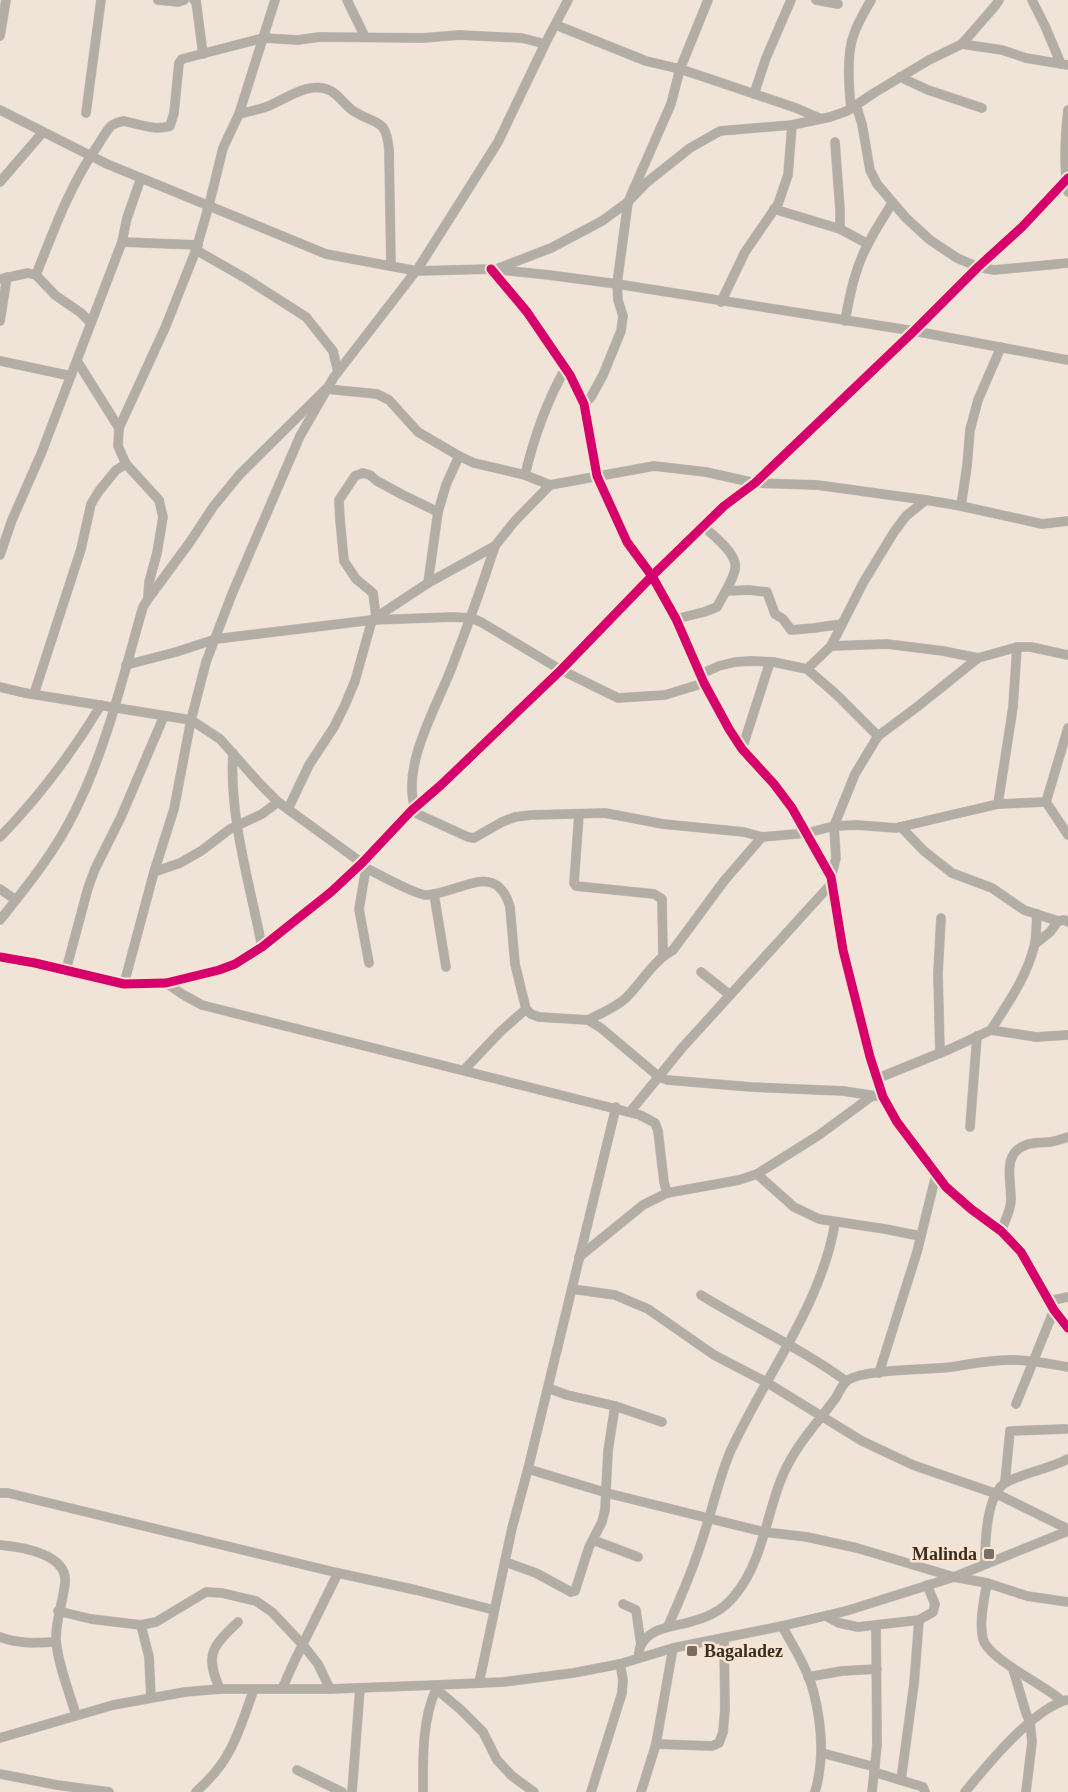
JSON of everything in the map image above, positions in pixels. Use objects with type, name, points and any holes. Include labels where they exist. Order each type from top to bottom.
[{"type":"street","points":[[0,36],[6,0]]},
{"type":"street","points":[[86,113],[100,0]]},
{"type":"street","points":[[158,0],[178,2],[184,0]]},
{"type":"street","points":[[194,0],[196,1],[203,54]]},
{"type":"street","points":[[148,598],[149,582],[163,517],[159,500],[126,464],[118,446],[119,428],[165,328],[197,248],[223,148],[239,114],[274,0]]},
{"type":"street","points":[[347,0],[365,37]]},
{"type":"street","points":[[124,984],[154,872],[174,809],[191,720],[206,662],[232,594],[300,436],[338,372],[417,270],[498,142],[568,0]]},
{"type":"street","points":[[584,404],[591,397],[603,375],[621,331],[623,316],[618,300],[617,285],[628,202],[671,104],[680,69],[708,0]]},
{"type":"street","points":[[754,94],[766,58],[791,0]]},
{"type":"street","points":[[816,0],[838,4]]},
{"type":"street","points":[[871,0],[853,34],[848,81],[853,107],[862,124],[870,170],[877,184],[906,218],[930,240],[957,258],[978,267],[994,270],[1068,262]]},
{"type":"street","points":[[493,269],[551,248],[602,222],[690,148],[720,131],[792,125],[830,117],[853,107],[900,77],[962,44],[999,0]]},
{"type":"street","points":[[1032,0],[1065,65]]},
{"type":"street","points":[[556,25],[646,61],[680,69],[819,118]]},
{"type":"street","points":[[36,275],[52,235],[90,156],[111,126],[118,122],[167,128],[170,126],[174,113],[180,61],[263,38],[298,40],[319,37],[423,38],[459,35],[522,38],[545,44]]},
{"type":"street","points":[[962,44],[1002,50],[1026,58],[1065,65]]},
{"type":"street","points":[[900,77],[928,90],[982,108]]},
{"type":"street","points":[[239,114],[266,107],[292,94],[317,87],[333,92],[354,112],[382,125],[388,136],[389,150],[391,266]]},
{"type":"street","points":[[0,110],[90,156],[326,254],[417,270],[493,269],[549,275],[914,331],[1068,360]]},
{"type":"street","points":[[1068,110],[1065,142],[1068,192]]},
{"type":"street","points":[[721,302],[745,252],[774,209],[788,175],[792,125]]},
{"type":"street","points":[[0,182],[43,132]]},
{"type":"street","points":[[835,142],[840,229]]},
{"type":"street","points":[[0,555],[122,242],[127,218],[141,178]]},
{"type":"street","points":[[0,957],[124,984],[166,983],[235,964],[262,947],[364,866],[413,810],[561,670],[652,576],[724,506],[755,483],[1022,227],[1067,180]]},
{"type":"street","points":[[845,321],[855,276],[868,244],[892,203]]},
{"type":"street","points":[[774,209],[840,229],[868,244]]},
{"type":"street","points":[[122,242],[197,248],[306,317],[333,351],[338,372]]},
{"type":"street","points":[[493,269],[526,312],[576,386],[584,404],[597,476],[627,542],[652,576],[676,619],[702,678],[729,729],[742,749],[774,784],[807,833],[831,881],[843,950],[876,1079],[883,1097],[897,1122],[946,1187],[1000,1231],[1021,1252],[1054,1310],[1068,1328]]},
{"type":"street","points":[[0,321],[4,278],[28,273],[36,275],[55,295],[91,323]]},
{"type":"street","points":[[961,506],[970,430],[978,400],[1001,347]]},
{"type":"street","points":[[0,361],[71,376]]},
{"type":"street","points":[[77,361],[119,428]]},
{"type":"street","points":[[525,475],[533,441],[551,393],[565,369]]},
{"type":"street","points":[[327,389],[383,397],[389,400],[418,432],[459,456],[474,463],[525,475],[550,485],[654,466],[706,472],[755,483],[817,485],[926,500],[1042,524],[1068,521]]},
{"type":"street","points":[[0,920],[44,865],[75,812],[97,762],[142,608],[148,598],[213,507],[240,474],[327,389]]},
{"type":"street","points":[[428,583],[438,512],[446,485],[459,456]]},
{"type":"street","points":[[34,694],[81,549],[91,504],[116,470],[126,464]]},
{"type":"street","points":[[288,809],[309,765],[334,728],[345,705],[355,681],[374,618],[373,593],[356,579],[344,561],[339,510],[342,493],[355,476],[363,473],[438,512]]},
{"type":"street","points":[[413,810],[411,790],[419,748],[428,721],[452,669],[495,546],[514,522],[550,485]]},
{"type":"street","points":[[807,669],[831,646],[862,583],[885,545],[906,516],[926,500]]},
{"type":"street","points":[[676,619],[717,607],[735,572],[735,562],[724,544],[704,527]]},
{"type":"street","points":[[374,618],[428,583],[495,546]]},
{"type":"street","points":[[726,591],[767,592],[775,614],[783,619],[791,630],[842,624]]},
{"type":"street","points":[[126,665],[216,639],[374,618],[453,616],[471,618],[481,622],[561,670],[618,698],[665,695],[702,678],[718,666],[735,662],[770,662],[807,669],[878,736]]},
{"type":"street","points":[[831,646],[887,644],[978,658]]},
{"type":"street","points":[[998,804],[1013,707],[1017,647]]},
{"type":"street","points":[[630,1112],[682,1048],[831,881],[836,858],[834,826],[855,774],[878,736],[978,658],[1017,647],[1030,647],[1068,655]]},
{"type":"street","points":[[742,749],[770,662]]},
{"type":"street","points":[[0,687],[191,720],[220,739],[278,802],[364,866],[418,894],[434,894],[478,881],[498,885],[504,892],[510,907],[515,964],[526,1009],[539,1017],[588,1020],[601,1028],[658,1076],[678,1082],[843,1090],[883,1097]]},
{"type":"street","points":[[0,837],[30,806],[77,744],[101,705]]},
{"type":"street","points":[[66,970],[95,869],[121,818],[164,716]]},
{"type":"street","points":[[1046,802],[1068,729]]},
{"type":"street","points":[[233,753],[232,782],[238,825],[262,947]]},
{"type":"street","points":[[154,872],[180,863],[201,851],[223,833],[262,814],[278,802]]},
{"type":"street","points":[[413,810],[474,838],[495,825],[515,817],[605,813],[663,824],[744,832],[762,837],[807,833],[834,826],[901,827],[998,804],[1046,802]]},
{"type":"street","points":[[1046,802],[1068,835]]},
{"type":"street","points":[[579,814],[574,884],[660,896],[662,899],[663,955]]},
{"type":"street","points":[[901,827],[924,851],[952,873],[992,888],[1024,910],[1065,919]]},
{"type":"street","points":[[588,1020],[626,997],[663,955],[673,950],[724,880],[762,837]]},
{"type":"street","points":[[364,866],[359,909],[369,963]]},
{"type":"street","points":[[0,889],[16,900]]},
{"type":"street","points":[[434,894],[446,967]]},
{"type":"street","points":[[991,1030],[1019,986],[1027,968],[1035,944],[1037,914]]},
{"type":"street","points":[[940,918],[938,974],[940,1053]]},
{"type":"street","points":[[1035,944],[1065,919]]},
{"type":"street","points":[[701,972],[730,995]]},
{"type":"street","points":[[166,983],[202,1005],[616,1107],[640,1115],[655,1123],[658,1131],[664,1182],[668,1193]]},
{"type":"street","points":[[464,1070],[500,1032],[526,1009]]},
{"type":"street","points":[[876,1079],[991,1030],[1036,1036],[1068,1035]]},
{"type":"street","points":[[970,1127],[977,1036]]},
{"type":"street","points":[[579,1257],[643,1205],[668,1193],[739,1180],[757,1174],[819,1135],[872,1096]]},
{"type":"street","points":[[479,1683],[512,1528],[616,1107]]},
{"type":"street","points":[[1000,1231],[1007,1218],[1011,1201],[1009,1175],[1011,1158],[1016,1149],[1068,1137]]},
{"type":"street","points":[[757,1174],[794,1207],[819,1219],[920,1236]]},
{"type":"street","points":[[879,1372],[917,1252],[936,1174]]},
{"type":"street","points":[[668,1626],[703,1539],[729,1455],[766,1382],[803,1317],[824,1267],[835,1222]]},
{"type":"street","points":[[572,1289],[615,1295],[648,1309],[714,1355],[766,1382],[862,1441],[913,1465],[997,1494],[1068,1530]]},
{"type":"street","points":[[701,1295],[788,1344],[846,1381]]},
{"type":"street","points":[[1049,1301],[1068,1298]]},
{"type":"street","points":[[1016,1404],[1054,1310]]},
{"type":"street","points":[[641,1644],[668,1626],[691,1622],[719,1610],[734,1597],[744,1583],[759,1552],[781,1480],[791,1459],[800,1443],[846,1381],[879,1372],[951,1367],[997,1360],[1068,1367]]},
{"type":"street","points":[[548,1388],[586,1401],[615,1406],[662,1422]]},
{"type":"street","points":[[505,1562],[536,1573],[570,1592],[575,1592],[605,1510],[608,1451],[615,1406]]},
{"type":"street","points":[[986,1564],[985,1535],[989,1514],[1005,1482],[1010,1431],[1066,1429]]},
{"type":"street","points":[[1005,1482],[1068,1459]]},
{"type":"street","points":[[528,1469],[607,1493],[764,1532],[807,1537],[857,1548],[1027,1596],[1068,1602]]},
{"type":"street","points":[[0,1493],[8,1492],[494,1610]]},
{"type":"street","points":[[0,1738],[76,1715],[151,1697],[220,1689],[436,1687],[573,1674],[620,1664],[673,1648],[826,1616],[954,1577],[1068,1530]]},
{"type":"street","points":[[593,1540],[638,1557]]},
{"type":"street","points":[[0,1545],[13,1546],[45,1555],[57,1561],[62,1568],[65,1582],[58,1611],[56,1642],[76,1715]]},
{"type":"street","points":[[282,1689],[338,1573]]},
{"type":"street","points":[[965,1792],[1030,1722],[1065,1701],[1013,1669],[985,1646],[982,1636],[983,1606],[987,1583]]},
{"type":"street","points":[[826,1616],[849,1626],[858,1627],[919,1620],[933,1612],[935,1604],[927,1585]]},
{"type":"street","points":[[58,1611],[91,1619],[141,1625],[156,1622],[206,1592],[256,1600],[264,1605],[318,1664],[330,1689]]},
{"type":"street","points":[[623,1604],[636,1610],[641,1644],[638,1658]]},
{"type":"street","points":[[901,1780],[919,1620]]},
{"type":"street","points":[[220,1689],[215,1677],[213,1653],[219,1641],[238,1622]]},
{"type":"street","points":[[141,1625],[149,1658],[151,1697]]},
{"type":"street","points":[[872,1792],[877,1745],[876,1625]]},
{"type":"street","points":[[782,1626],[813,1690],[822,1753],[815,1792]]},
{"type":"street","points":[[0,1637],[10,1641],[28,1643],[56,1642]]},
{"type":"street","points":[[656,1744],[712,1746],[718,1743],[723,1732],[725,1715],[724,1638]]},
{"type":"street","points":[[641,1792],[656,1744],[673,1648]]},
{"type":"street","points":[[591,1792],[622,1692],[623,1680],[620,1664]]},
{"type":"street","points":[[808,1677],[842,1671],[877,1669]]},
{"type":"street","points":[[1013,1669],[1030,1722],[1032,1742],[1026,1792]]},
{"type":"street","points":[[423,1792],[423,1742],[428,1713],[436,1687]]},
{"type":"street","points":[[436,1687],[483,1732],[497,1760],[512,1776],[534,1792]]},
{"type":"street","points":[[352,1792],[360,1688]]},
{"type":"street","points":[[196,1792],[217,1770],[230,1749],[254,1689]]},
{"type":"street","points":[[822,1753],[923,1786],[925,1792]]},
{"type":"street","points":[[297,1770],[342,1792]]},
{"type":"street","points":[[0,1774],[109,1792]]},
{"type":"cycle path","points":[[0,957],[124,984],[166,983],[219,970],[235,964],[262,947],[331,892],[362,863],[411,811],[561,670],[724,506],[755,483],[1022,227],[1068,178]]},
{"type":"cycle path","points":[[491,269],[527,312],[570,375],[584,404],[597,476],[627,542],[652,576],[676,619],[704,683],[729,729],[742,749],[792,808],[831,877],[843,950],[870,1057],[883,1097],[897,1122],[946,1187],[1001,1231],[1021,1252],[1054,1310],[1068,1328]]},
{"type":"place","name":"Malinda","points":[[989,1554]]},
{"type":"place","name":"Bagaladez","points":[[692,1651]]}]
